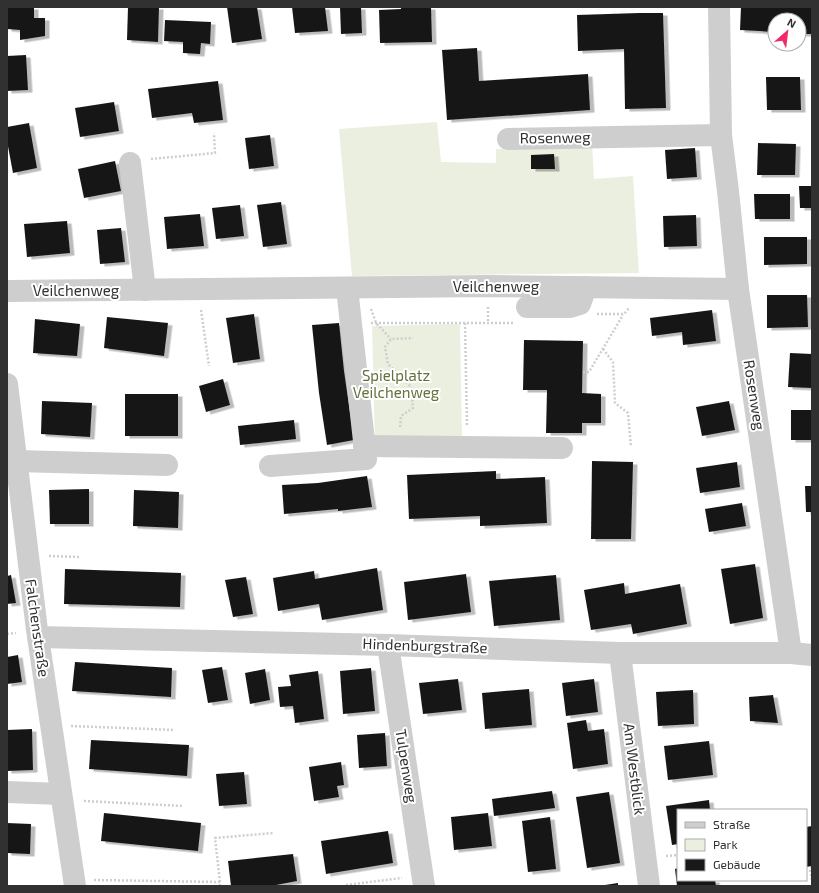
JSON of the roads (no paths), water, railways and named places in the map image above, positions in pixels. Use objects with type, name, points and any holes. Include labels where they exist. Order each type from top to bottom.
[{"type":"street","name":"Rosenweg","points":[[720,7],[721,135],[738,289],[802,654]]},
{"type":"street","name":"Rosenweg","points":[[508,139],[721,135]]},
{"type":"street","points":[[130,163],[145,290]]},
{"type":"street","name":"Veilchenweg","points":[[7,291],[488,286],[738,289]]},
{"type":"street","points":[[523,315],[580,304],[586,287]]},
{"type":"street","points":[[270,466],[366,460],[347,288]]},
{"type":"street","name":"Falchenstraße","points":[[7,384],[38,637],[74,883]]},
{"type":"street","points":[[364,446],[562,448]]},
{"type":"street","points":[[16,461],[167,465]]},
{"type":"street","name":"Hindenburgstraße","points":[[38,637],[388,645],[620,653],[802,654]]},
{"type":"street","name":"Tulpenweg","points":[[388,645],[423,881]]},
{"type":"street","name":"Am Westblick","points":[[620,653],[649,886]]},
{"type":"street","points":[[7,792],[62,797]]},
{"type":"park label","name":"Spielplatz Veilchenweg","points":[[396,384]]}]
